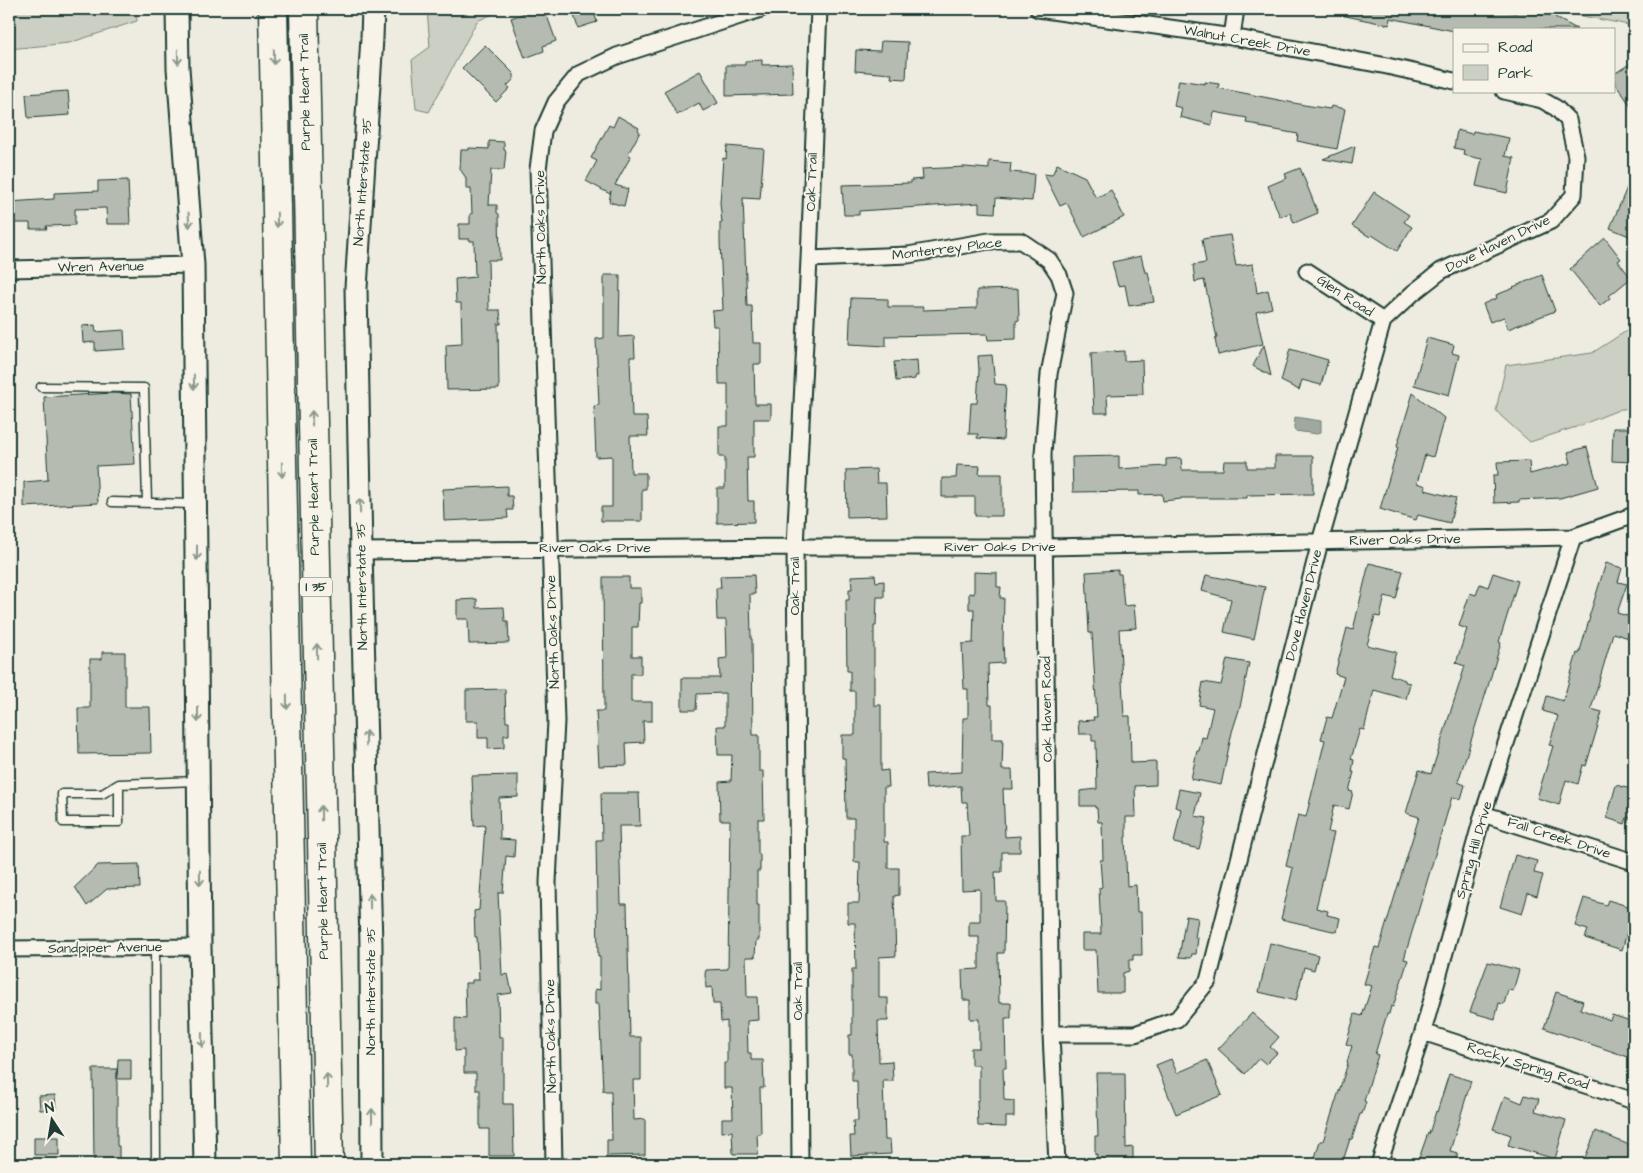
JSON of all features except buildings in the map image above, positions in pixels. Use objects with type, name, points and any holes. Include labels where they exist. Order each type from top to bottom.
[{"type":"highway","name":"I 35","points":[[273,9],[296,1164]]},
{"type":"highway","name":"Purple Heart Trail","points":[[304,9],[328,1164]]},
{"type":"main road","points":[[177,9],[178,68],[193,265],[200,947],[205,1164]]},
{"type":"main road","name":"North Interstate 35","points":[[372,1164],[371,945],[356,288],[373,9]]},
{"type":"street","name":"North Oaks Drive","points":[[554,1164],[548,882],[556,722],[538,169],[543,130],[556,102],[579,74],[617,56],[761,9]]},
{"type":"street","name":"Oak Trail","points":[[800,1164],[794,547],[809,260],[819,9]]},
{"type":"street","name":"Walnut Creek Drive","points":[[1038,9],[1232,37],[1387,66],[1453,81]]},
{"type":"street","points":[[1232,37],[1236,9]]},
{"type":"street","name":"Dove Haven Drive","points":[[1051,1034],[1135,1034],[1177,1019],[1208,981],[1320,542],[1383,321],[1413,293],[1442,271],[1550,221],[1574,195],[1576,156],[1568,120],[1556,108],[1542,100],[1508,92]]},
{"type":"street","name":"Monterrey Place","points":[[809,260],[908,255],[989,241],[1020,241],[1049,260]]},
{"type":"street","name":"Oak Haven Road","points":[[1049,260],[1059,275],[1065,293],[1049,374],[1043,454],[1046,547],[1051,1034],[1057,1164]]},
{"type":"street","name":"Wren Avenue","points":[[9,269],[193,265]]},
{"type":"street","name":"Glen Road","points":[[1307,271],[1383,321]]},
{"type":"street","name":"River Oaks Drive","points":[[361,551],[1046,547],[1572,537],[1634,515]]},
{"type":"street","name":"Spring Hill Drive","points":[[1379,1164],[1423,1032],[1483,814],[1572,537]]},
{"type":"street","name":"Fall Creek Drive","points":[[1483,814],[1634,862]]},
{"type":"street","name":"Sandpiper Avenue","points":[[9,949],[200,947]]},
{"type":"street","name":"Rocky Spring Road","points":[[1423,1032],[1634,1101]]},
{"type":"lane","points":[[42,387],[144,388],[148,503]]},
{"type":"lane","points":[[112,502],[196,504]]},
{"type":"lane","points":[[119,784],[119,822],[63,822],[62,794],[102,794],[119,784],[198,781]]},
{"type":"lane","points":[[155,947],[156,1164]]},
{"type":"green space","points":[[9,9],[136,9],[137,21],[69,43],[9,49]]},
{"type":"green space","points":[[427,9],[490,9],[493,14],[477,21],[429,112],[416,109],[412,60],[430,47]]},
{"type":"green space","points":[[1571,9],[1634,9],[1634,26],[1572,14]]},
{"type":"green space","points":[[1634,323],[1634,409],[1621,409],[1576,427],[1530,442],[1496,410],[1506,365],[1592,353],[1631,328]]},
{"type":"shaded area","points":[[1295,417],[1321,421],[1321,432],[1317,434],[1295,431]]}]
